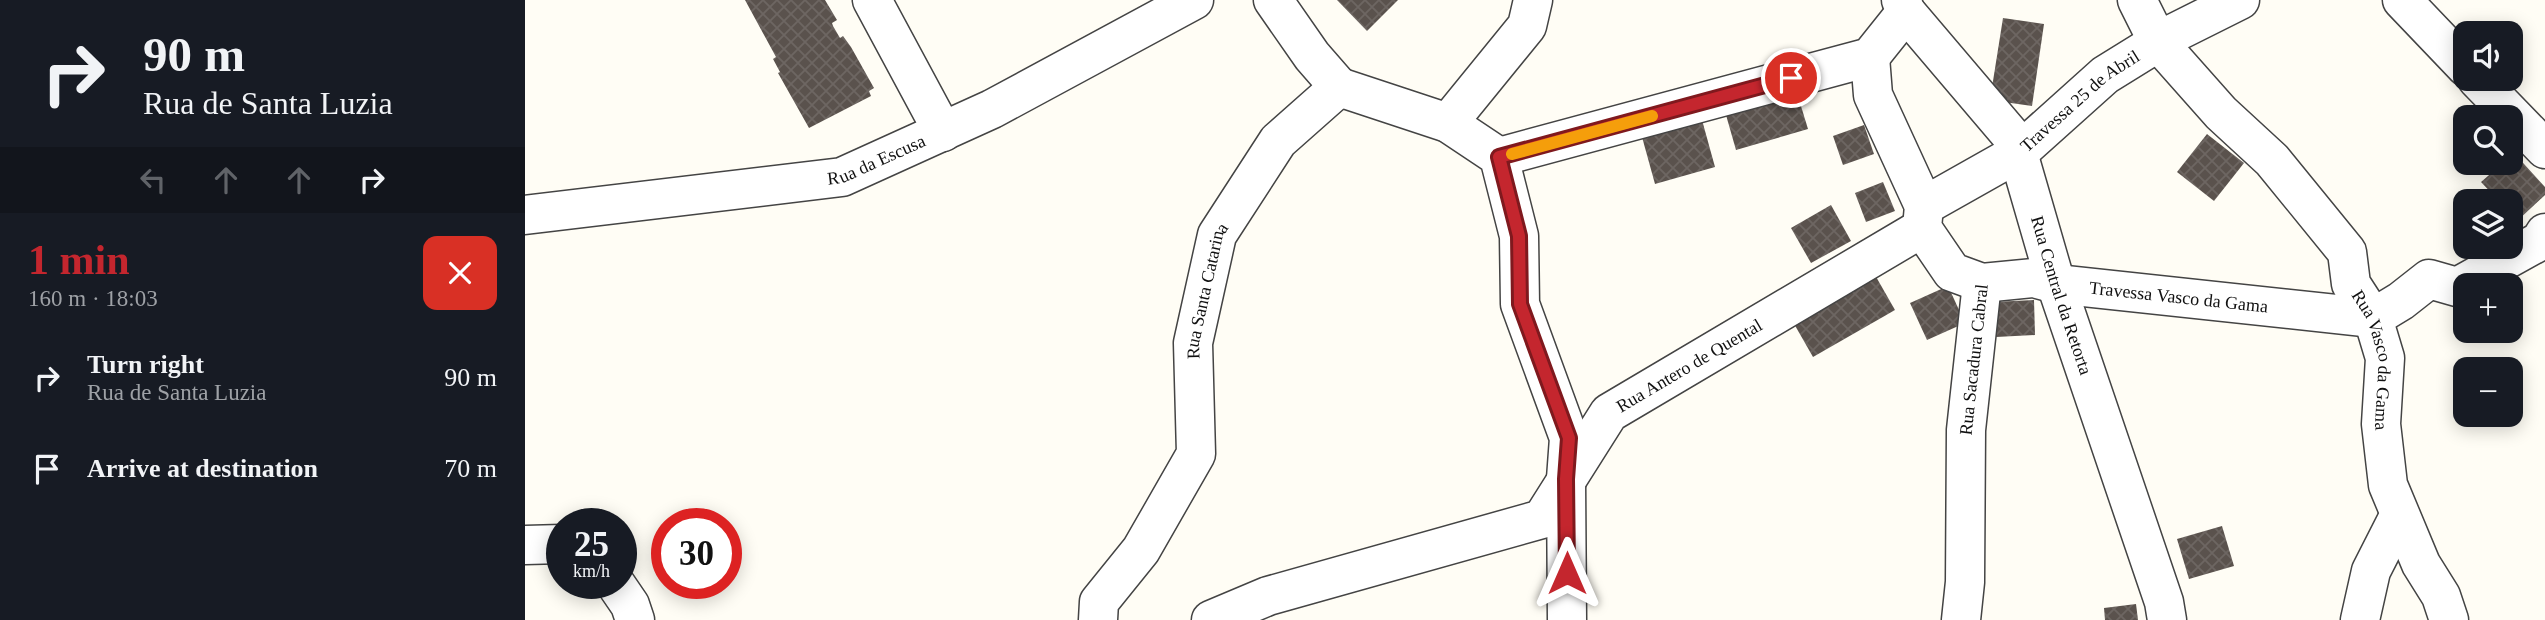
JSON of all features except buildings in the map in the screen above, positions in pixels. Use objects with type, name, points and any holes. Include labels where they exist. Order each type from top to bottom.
[{"type":"street","points":[[872,0],[943,132]]},
{"type":"street","name":"Rua da Escusa","points":[[525,215],[842,177],[992,109],[1194,0]]},
{"type":"street","points":[[1273,0],[1312,56],[1339,87],[1448,123],[1499,157],[1519,236],[1520,304],[1569,438],[1566,479],[1567,620]]},
{"type":"street","points":[[1448,123],[1527,26],[1533,0]]},
{"type":"street","name":"Rua Vasco da Gama","points":[[2137,0],[2158,43],[2221,113],[2272,160],[2347,253],[2351,284],[2374,318],[2385,358],[2381,424],[2388,485],[2421,564],[2441,596],[2448,620]]},
{"type":"street","name":"Travessa 25 de Abril","points":[[1923,217],[2018,153],[2105,75],[2158,43],[2240,0]]},
{"type":"street","points":[[2402,0],[2453,53]]},
{"type":"street","points":[[1499,157],[1870,57],[1903,6]]},
{"type":"street","name":"Rua Central da Retorta","points":[[1903,6],[2014,139],[2056,284],[2164,602],[2167,620]]},
{"type":"street","name":"Rua Sacadura Cabral","points":[[1870,57],[1873,94],[1923,217],[1952,272],[1982,283],[1966,430],[1965,582],[1961,620]]},
{"type":"street","name":"Rua Santa Catarina","points":[[1098,620],[1099,602],[1141,551],[1196,454],[1193,343],[1217,235],[1278,141],[1339,87]]},
{"type":"street","points":[[2489,91],[2545,149]]},
{"type":"street","name":"Rua Antero de Quental","points":[[1211,620],[1268,596],[1542,519],[1609,413],[1923,217]]},
{"type":"street","points":[[2374,318],[2402,301],[2429,279],[2457,286],[2540,241],[2545,233]]},
{"type":"street","name":"Travessa Vasco da Gama","points":[[1982,283],[2034,278],[2056,284],[2374,318]]},
{"type":"street","points":[[2360,620],[2371,571],[2399,516]]},
{"type":"street","points":[[525,545],[546,544]]},
{"type":"street","points":[[627,599],[635,620]]},
{"type":"street","points":[[2448,620],[2471,617],[2482,620]]},
{"type":"slow traffic","points":[[1512,154],[1652,116]]},
{"type":"route","points":[[1567,573],[1566,479],[1569,438],[1520,304],[1519,236],[1499,157],[1791,78]]}]
